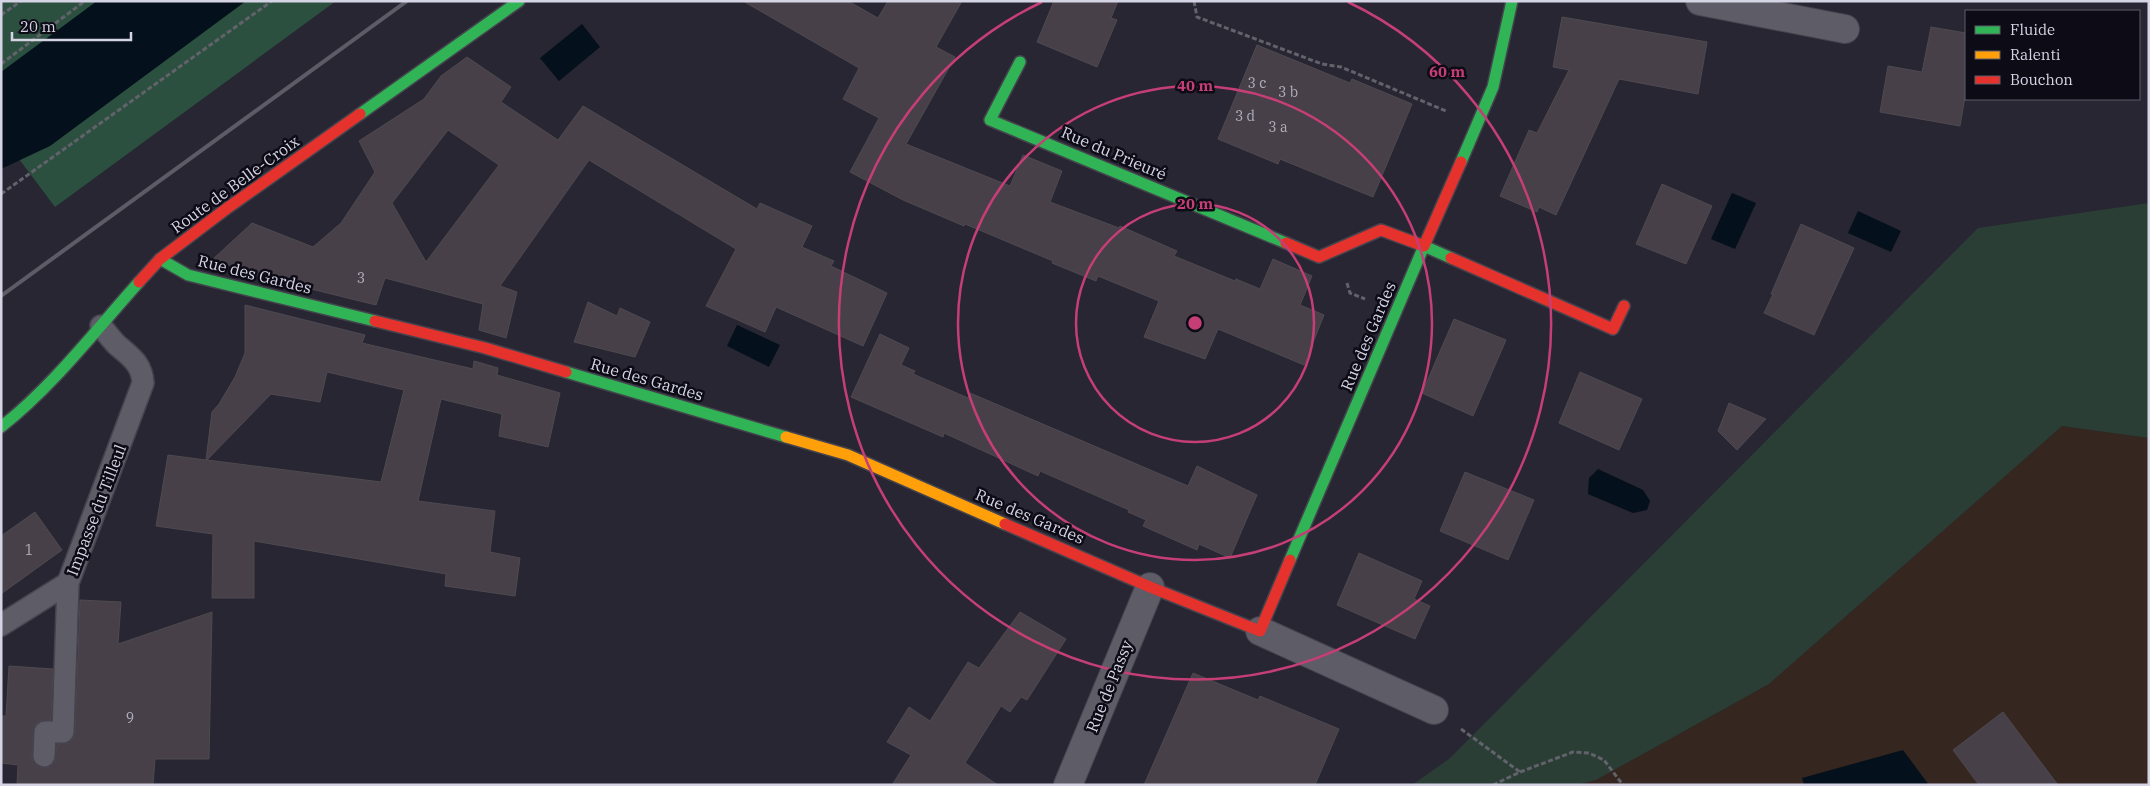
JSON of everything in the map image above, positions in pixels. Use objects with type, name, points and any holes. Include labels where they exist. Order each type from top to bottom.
[{"type":"street","name":"Route de Belle-Croix","points":[[1,427],[16,415],[101,326],[160,259],[226,209],[519,1]]},
{"type":"street","name":"Rue des Gardes","points":[[160,259],[188,274],[485,348],[848,455],[1150,586],[1260,631],[1494,87],[1512,1]]},
{"type":"street","points":[[1700,1],[1845,28]]},
{"type":"street","name":"Rue du Prieuré","points":[[1020,62],[990,120],[1319,257],[1381,230],[1424,246]]},
{"type":"street","points":[[1424,246],[1613,329],[1624,306]]},
{"type":"street","name":"Rue de Passy","points":[[1068,785],[1150,586]]},
{"type":"street","points":[[1260,631],[1434,710]]},
{"type":"lane","name":"Impasse du Tilleul","points":[[44,756],[45,732],[63,732],[68,582],[144,383],[143,374],[138,362],[116,343],[101,326]]},
{"type":"lane","points":[[1,625],[68,582]]},
{"type":"path","points":[[1,15],[20,1]]},
{"type":"path","points":[[1,64],[85,1]]},
{"type":"path","points":[[1,192],[272,1]]},
{"type":"path","points":[[1194,1],[1197,17],[1322,64],[1341,68],[1450,112]]},
{"type":"path","points":[[1338,279],[1347,282],[1350,293],[1366,300]]},
{"type":"path","points":[[1434,710],[1520,772]]},
{"type":"path","points":[[1493,785],[1520,772],[1573,752],[1589,753],[1604,760],[1623,785]]},
{"type":"shaded area","points":[[2062,426],[2149,438],[2149,785],[1578,785],[1596,780],[1769,684]]},
{"type":"green space","points":[[1,1],[336,1],[55,207],[1,135]]},
{"type":"green space","points":[[2149,203],[2149,438],[2062,426],[1769,684],[1596,780],[1577,785],[1412,785],[1449,759],[1978,228]]},
{"type":"water","points":[[97,1],[246,1],[50,146],[1,169],[1,72]]},
{"type":"water","points":[[582,24],[600,47],[559,81],[540,58]]},
{"type":"water","points":[[1732,193],[1756,203],[1735,249],[1711,239]]},
{"type":"water","points":[[1858,211],[1901,231],[1891,252],[1848,233]]},
{"type":"water","points":[[737,325],[780,345],[769,367],[727,346]]},
{"type":"water","points":[[1598,469],[1643,490],[1650,501],[1647,510],[1633,513],[1588,494],[1589,478]]},
{"type":"water","points":[[1903,750],[1929,785],[1804,785],[1802,778]]},
{"type":"building","points":[[743,1],[848,1],[878,18],[888,1],[962,1],[936,47],[955,57],[906,144],[1010,186],[1023,155],[1062,171],[1050,202],[1119,228],[1120,226],[1177,251],[1174,256],[1235,281],[1236,279],[1260,289],[1273,259],[1312,276],[1300,305],[1324,315],[1304,365],[1218,329],[1205,359],[1144,337],[1159,301],[1098,276],[1096,281],[1052,263],[1053,261],[903,200],[850,172],[879,118],[843,99],[859,68]]},
{"type":"building","points":[[1054,1],[1118,1],[1111,18],[1117,20],[1097,67],[1037,42]]},
{"type":"building","points":[[1562,17],[1707,42],[1698,94],[1619,79],[1556,215],[1539,207],[1537,212],[1500,196],[1529,130],[1537,133],[1569,70],[1553,67]]},
{"type":"building","points":[[1931,27],[1965,33],[1965,97],[1960,126],[1880,112],[1888,66],[1922,72]]},
{"type":"building","points":[[1257,45],[1350,83],[1352,79],[1412,104],[1373,197],[1280,159],[1278,164],[1218,139]]},
{"type":"building","points":[[467,57],[511,87],[501,102],[558,140],[583,106],[757,209],[760,203],[812,226],[802,247],[834,261],[831,266],[887,293],[863,346],[776,307],[765,332],[706,306],[736,249],[589,160],[500,286],[517,292],[506,338],[479,330],[483,304],[385,278],[376,305],[246,273],[246,270],[212,260],[252,223],[313,247],[341,223],[375,172],[359,141],[424,99],[441,76]],"holes":[[[448,130],[499,165],[426,262],[392,203]]]},
{"type":"building","points":[[1662,184],[1712,206],[1686,264],[1636,244]]},
{"type":"building","points":[[1801,224],[1854,248],[1814,335],[1764,313]]},
{"type":"building","points":[[588,302],[617,316],[620,308],[650,322],[635,357],[574,342]]},
{"type":"building","points":[[245,305],[365,335],[362,343],[473,369],[474,361],[498,368],[497,375],[560,393],[548,447],[499,436],[502,414],[441,399],[418,501],[495,511],[490,552],[520,558],[515,596],[445,586],[446,574],[254,541],[254,598],[212,598],[213,534],[156,526],[168,455],[206,460],[212,412],[235,377],[245,353]],"holes":[[[327,372],[404,390],[381,482],[207,460],[271,394],[320,402]]]},
{"type":"building","points":[[1454,319],[1506,340],[1473,416],[1422,393]]},
{"type":"building","points":[[880,334],[909,348],[901,365],[915,371],[913,374],[968,398],[970,393],[1188,486],[1197,466],[1257,495],[1230,558],[1199,544],[1197,550],[1143,526],[1146,520],[1128,512],[1129,510],[1040,471],[1038,476],[944,433],[943,437],[851,397]]},
{"type":"building","points":[[1580,372],[1642,399],[1619,450],[1559,423]]},
{"type":"building","points":[[1729,403],[1766,419],[1737,450],[1718,431]]},
{"type":"building","points":[[1465,472],[1534,500],[1508,560],[1440,531]]},
{"type":"building","points":[[35,512],[62,550],[1,594],[1,536]]},
{"type":"building","points":[[1359,553],[1422,581],[1414,599],[1430,606],[1415,639],[1337,605]]},
{"type":"building","points":[[80,600],[121,602],[118,644],[212,612],[209,759],[155,759],[153,785],[17,785],[18,765],[1,763],[1,716],[6,716],[9,666],[53,669],[51,720],[39,721],[34,726],[32,755],[33,761],[37,766],[49,767],[55,762],[57,744],[70,743],[75,733]]},
{"type":"building","points":[[1020,612],[1066,639],[1027,700],[1021,697],[1010,712],[1001,706],[965,763],[998,785],[892,785],[911,755],[887,742],[909,707],[930,721],[968,662],[979,668]]},
{"type":"building","points":[[1193,673],[1258,700],[1260,696],[1339,729],[1315,785],[1144,785]]},
{"type":"building","points":[[2003,712],[2058,785],[1979,785],[1953,750]]},
{"type":"railway","points":[[1,296],[407,1]]},
{"type":"traffic: fast","points":[[360,114],[519,1]]},
{"type":"traffic: fast","points":[[1461,162],[1493,87],[1512,1]]},
{"type":"traffic: fast","points":[[1020,62],[990,120],[1286,243]]},
{"type":"traffic: fast","points":[[1290,560],[1424,246],[1451,258]]},
{"type":"traffic: fast","points":[[160,259],[188,275],[375,321]]},
{"type":"traffic: fast","points":[[1,427],[56,376],[139,282]]},
{"type":"traffic: fast","points":[[566,372],[786,437]]},
{"type":"traffic: slow","points":[[786,437],[848,455],[1005,524]]},
{"type":"traffic: jam","points":[[139,282],[160,259],[226,209],[360,114]]},
{"type":"traffic: jam","points":[[1286,243],[1319,257],[1381,230],[1424,246],[1461,162]]},
{"type":"traffic: jam","points":[[1451,258],[1613,329],[1624,306]]},
{"type":"traffic: jam","points":[[375,321],[485,348],[566,372]]},
{"type":"traffic: jam","points":[[1005,524],[1150,587],[1260,631],[1290,560]]}]
